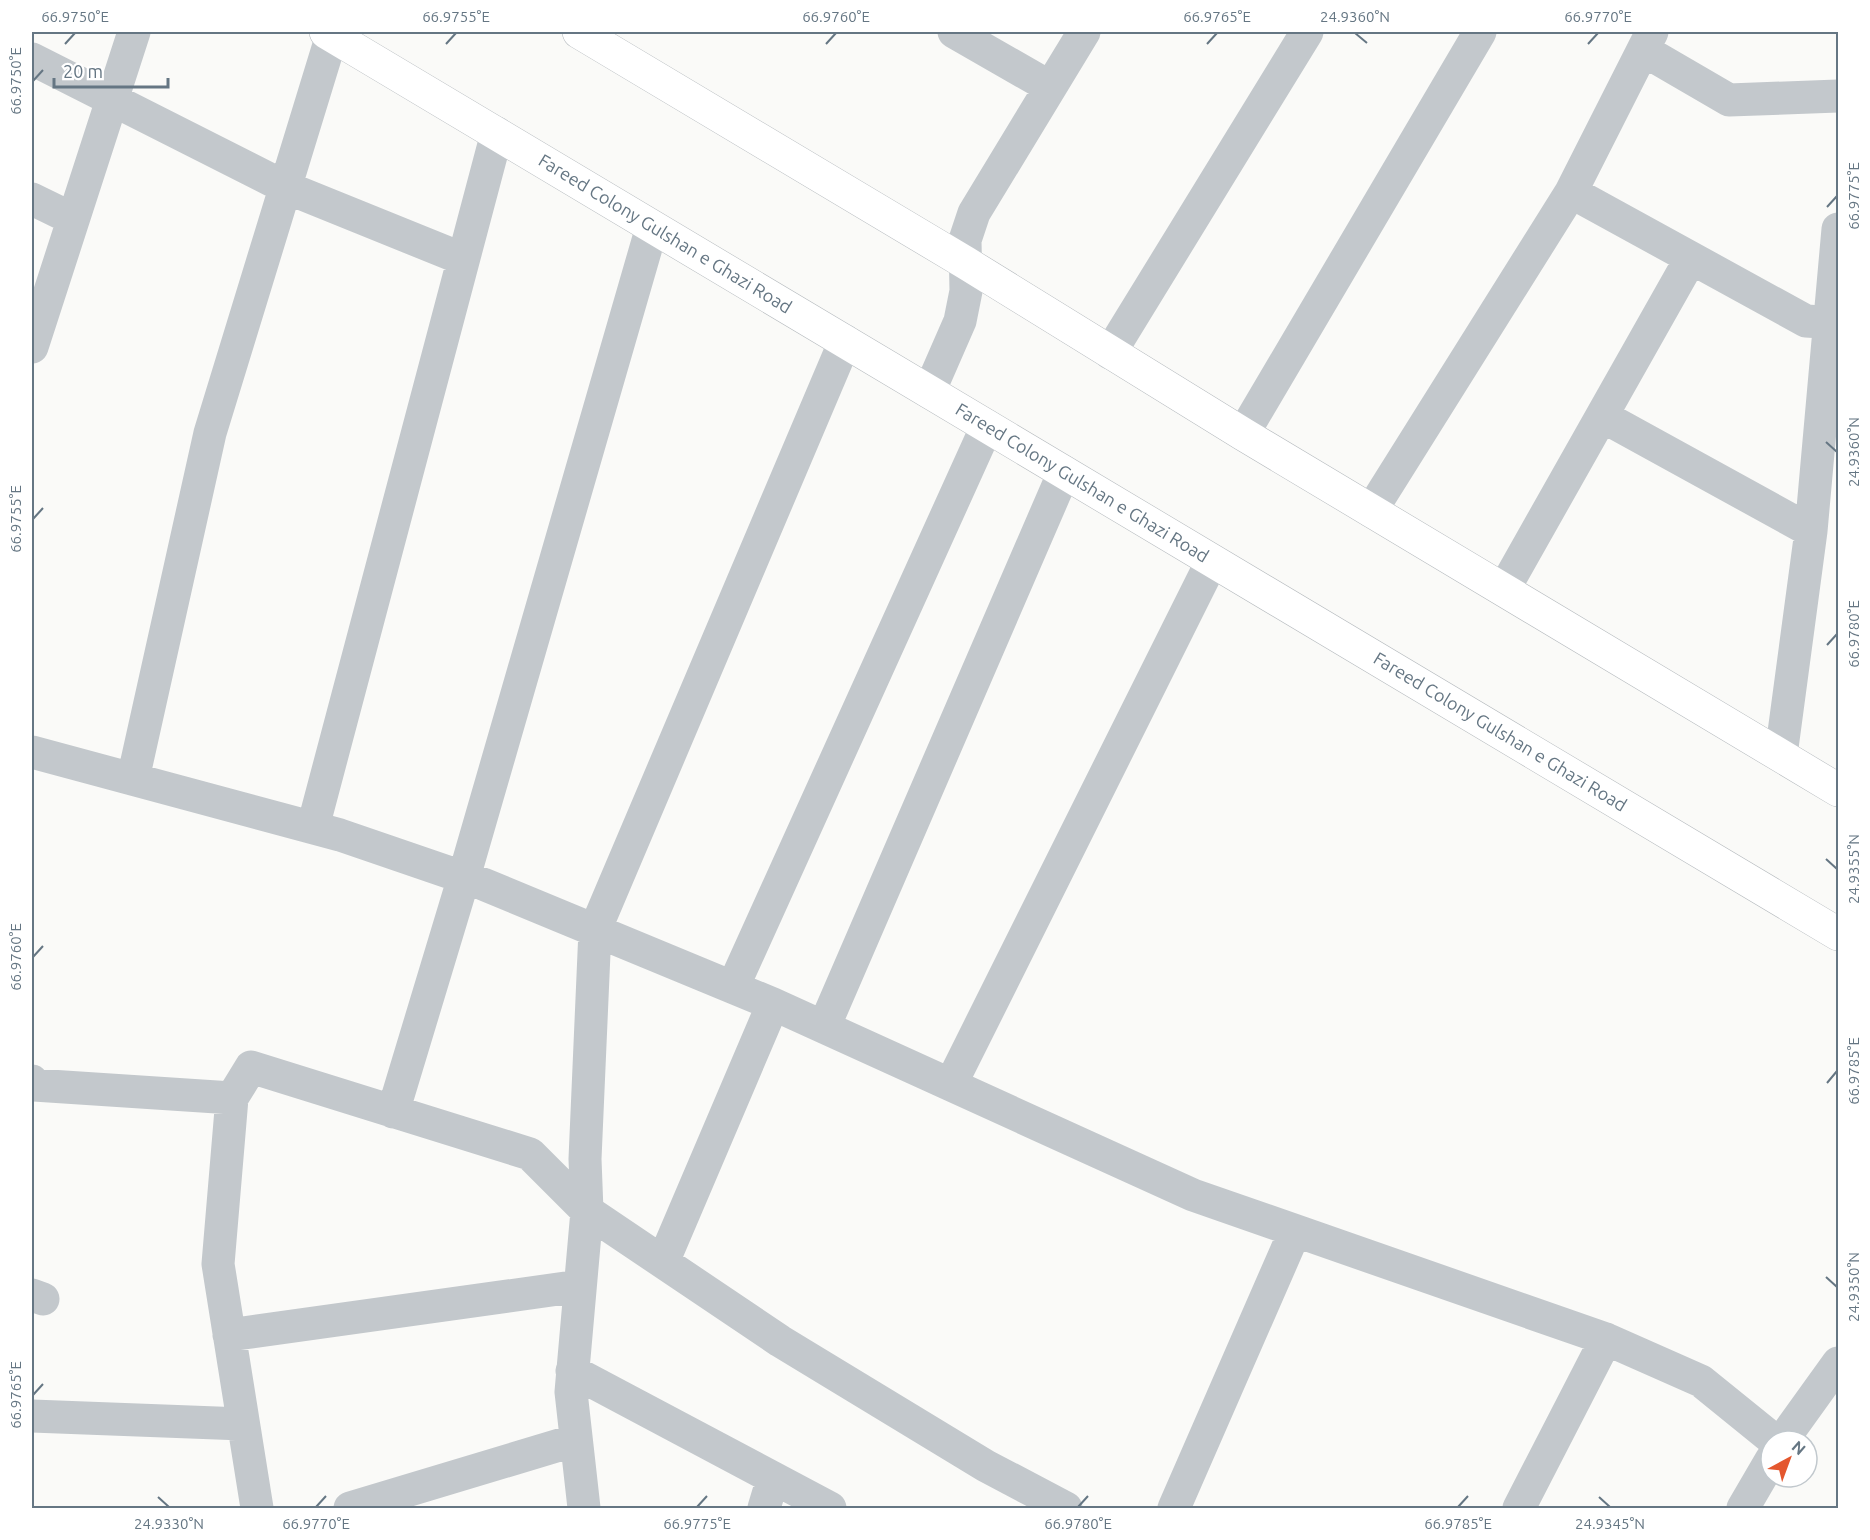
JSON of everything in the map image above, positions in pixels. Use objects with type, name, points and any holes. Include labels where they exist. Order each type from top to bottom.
[{"type":"main road","points":[[579,32],[966,263],[1243,434],[1839,790]]},
{"type":"main road","name":"Fareed Colony Gulshan e Ghazi Road","points":[[329,33],[1839,934]]},
{"type":"street","points":[[32,347],[134,32]]},
{"type":"street","points":[[954,32],[1050,87]]},
{"type":"street","points":[[929,392],[960,321],[966,291],[964,240],[974,213],[1084,32]]},
{"type":"street","points":[[1110,353],[1307,32]]},
{"type":"street","points":[[1243,434],[1480,32]]},
{"type":"street","points":[[133,779],[210,433],[329,33]]},
{"type":"street","points":[[1371,511],[1571,192],[1647,41],[1729,100],[1839,96]]},
{"type":"street","points":[[32,59],[285,187],[463,259]]},
{"type":"street","points":[[313,827],[496,133]]},
{"type":"street","points":[[1571,192],[1806,321],[1834,323]]},
{"type":"street","points":[[32,199],[73,219]]},
{"type":"street","points":[[393,1112],[464,877],[652,226]]},
{"type":"street","points":[[1781,755],[1811,531],[1834,323],[1839,229]]},
{"type":"street","points":[[1504,589],[1691,258]]},
{"type":"street","points":[[584,1509],[571,1392],[587,1211],[585,1159],[595,930],[845,341]]},
{"type":"street","points":[[1602,416],[1811,531]]},
{"type":"street","points":[[733,987],[987,426]]},
{"type":"street","points":[[824,1027],[1064,472]]},
{"type":"street","points":[[951,1084],[1212,561]]},
{"type":"street","points":[[32,752],[313,827],[464,877],[773,1004],[1193,1195],[1606,1339],[1701,1381],[1760,1429]]},
{"type":"street","points":[[663,1262],[773,1004]]},
{"type":"street","points":[[257,1509],[218,1264],[232,1098],[251,1068],[530,1154],[587,1211],[780,1341],[986,1466],[1066,1509]]},
{"type":"street","points":[[32,1081],[34,1085],[232,1098]]},
{"type":"street","points":[[1174,1509],[1295,1231]]},
{"type":"street","points":[[229,1335],[580,1286]]},
{"type":"street","points":[[1519,1509],[1606,1339]]},
{"type":"street","points":[[1791,1429],[1839,1363]]},
{"type":"street","points":[[572,1371],[769,1493],[830,1509]]},
{"type":"street","points":[[32,1416],[243,1424]]},
{"type":"street","points":[[350,1509],[576,1440]]},
{"type":"street","points":[[1743,1509],[1759,1481]]}]
